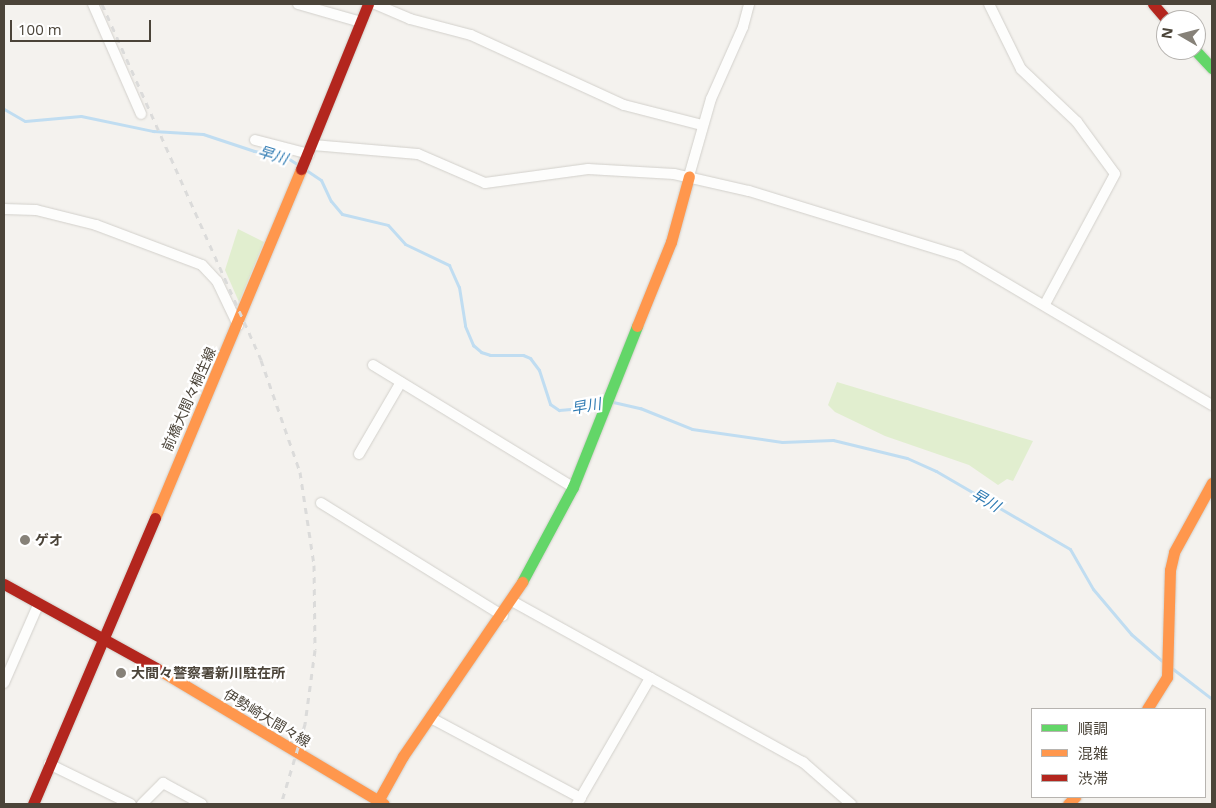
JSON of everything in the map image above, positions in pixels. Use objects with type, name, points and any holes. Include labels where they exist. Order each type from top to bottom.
[{"type":"main road","name":"前橋大間々桐生線","points":[[33,804],[238,325],[368,4]]},
{"type":"main road","points":[[381,802],[403,756],[512,601],[573,487],[605,414],[671,242],[689,176]]},
{"type":"main road","points":[[1148,708],[1167,677],[1170,570],[1178,542],[1207,504],[1212,483]]},
{"type":"main road","name":"伊勢崎大間々線","points":[[4,584],[104,637],[381,802]]},
{"type":"street","points":[[93,4],[142,114]]},
{"type":"street","points":[[298,4],[361,22]]},
{"type":"street","points":[[375,4],[410,19],[471,35],[624,105],[702,125]]},
{"type":"street","points":[[689,176],[702,125],[718,80],[743,27],[749,4]]},
{"type":"street","points":[[989,4],[1021,69],[1077,122],[1115,174],[1045,304]]},
{"type":"street","points":[[255,140],[307,157],[418,154],[485,183],[530,179],[573,169],[689,176],[940,248],[973,262],[1212,405]]},
{"type":"street","points":[[4,209],[36,210],[96,224],[202,266],[217,281],[238,325]]},
{"type":"street","points":[[373,365],[573,487]]},
{"type":"street","points":[[359,454],[401,382]]},
{"type":"street","points":[[321,503],[502,616]]},
{"type":"street","points":[[512,601],[803,762],[851,804]]},
{"type":"street","points":[[4,683],[39,603]]},
{"type":"street","points":[[431,718],[579,801],[650,678]]},
{"type":"street","points":[[49,764],[132,804]]},
{"type":"street","points":[[142,804],[163,783],[202,804]]},
{"type":"green space","points":[[238,229],[264,242],[239,302],[225,270]]},
{"type":"green space","points":[[837,382],[1033,441],[1013,481],[1007,479],[998,485],[969,465],[885,436],[835,412],[828,405]]},
{"type":"waterway","name":"早川","points":[[4,109],[25,121],[81,116],[153,131],[203,134],[254,151],[283,155],[297,164]]},
{"type":"waterway","name":"早川","points":[[306,170],[321,180],[331,201],[342,214],[388,225],[405,244],[449,265],[459,287],[465,326],[473,345],[481,352],[490,355],[523,355],[530,358],[539,370],[550,404],[559,410],[582,408],[602,402]]},
{"type":"waterway","name":"早川","points":[[613,402],[640,408],[692,429],[782,442],[833,440],[907,458],[936,471],[1070,549],[1093,589],[1131,634],[1162,661]]},
{"type":"waterway","name":"早川","points":[[1173,669],[1212,699]]},
{"type":"railway","points":[[102,4],[261,360],[300,472],[314,565],[315,650],[305,724],[281,804]]},
{"type":"traffic: fast","points":[[1204,60],[1212,68]]},
{"type":"traffic: fast","points":[[522,582],[573,487],[637,326]]},
{"type":"traffic: slow","points":[[155,518],[301,169]]},
{"type":"traffic: slow","points":[[637,326],[671,242],[689,176]]},
{"type":"traffic: slow","points":[[1148,708],[1167,677],[1170,570],[1174,552],[1212,483]]},
{"type":"traffic: slow","points":[[378,801],[403,756],[522,582]]},
{"type":"traffic: slow","points":[[156,668],[384,804]]},
{"type":"traffic: slow","points":[[1068,804],[1074,798]]},
{"type":"traffic: jam","points":[[301,169],[368,4]]},
{"type":"traffic: jam","points":[[1153,4],[1158,10]]},
{"type":"traffic: jam","points":[[33,804],[155,518]]},
{"type":"traffic: jam","points":[[4,584],[156,668]]},
{"type":"place","name":"ゲオ","points":[[25,540]]},
{"type":"place","name":"大間々警察署新川駐在所","points":[[121,673]]}]
